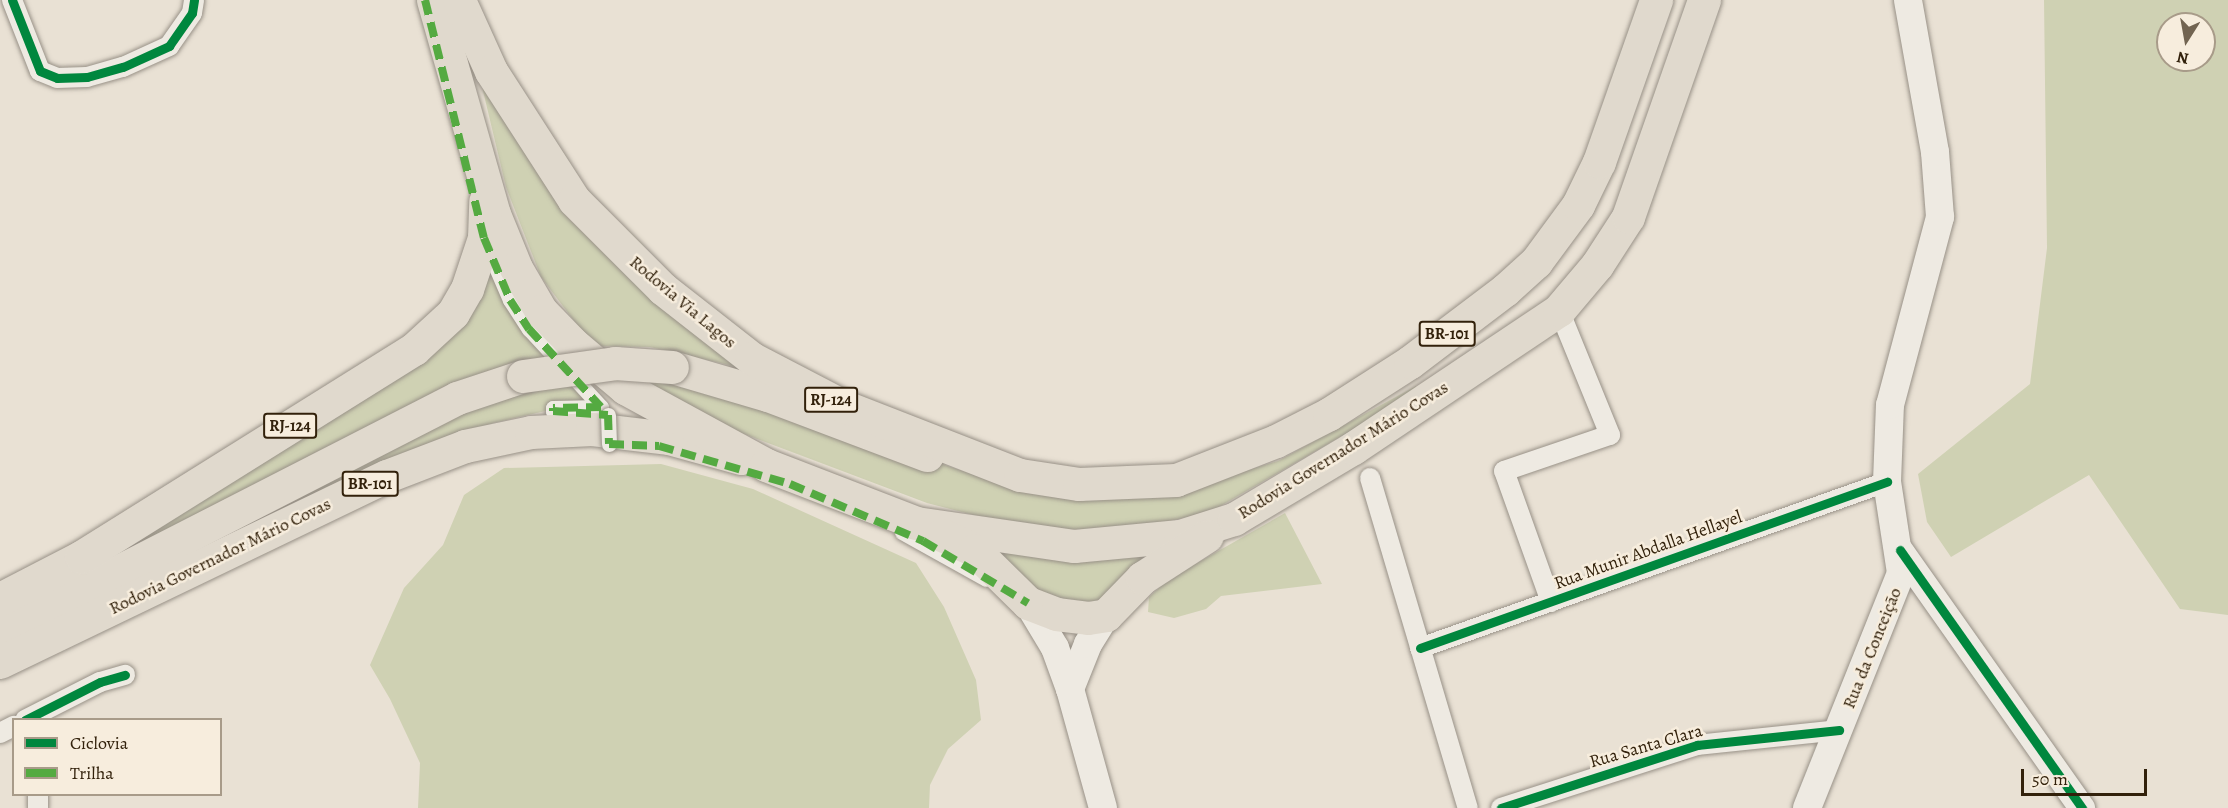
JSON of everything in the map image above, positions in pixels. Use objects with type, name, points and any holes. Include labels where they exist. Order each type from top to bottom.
[{"type":"highway","name":"RJ-124","points":[[433,0],[484,181],[516,268],[541,311],[564,335],[625,388],[766,465]]},
{"type":"highway","name":"Rodovia Via Lagos","points":[[459,0],[491,71],[544,158],[574,200],[663,289],[751,358],[784,377],[843,406],[1020,475]]},
{"type":"highway","name":"Rodovia Governador Mário Covas","points":[[0,632],[457,398],[523,376],[615,363],[672,367],[768,395],[928,455],[1020,475],[1079,484],[1176,480],[1308,424],[1410,362],[1505,290],[1558,236],[1599,162],[1656,0]]},
{"type":"highway","name":"Rodovia Governador Mário Covas","points":[[0,662],[387,476],[465,446],[531,432],[592,429],[669,438],[766,465],[916,523],[1074,546],[1180,536],[1234,519],[1353,448],[1559,310],[1597,265],[1628,217],[1705,0]]},
{"type":"highway","name":"RJ-124","points":[[0,599],[81,557],[414,348],[453,313],[476,267],[484,238],[484,181]]},
{"type":"highway","points":[[916,523],[974,550],[1028,603],[1072,617],[1106,615],[1142,578],[1234,519]]},
{"type":"main road","name":"Rua da Conceição","points":[[1807,808],[1896,593],[1901,573],[1900,550],[1887,482],[1890,405],[1940,217],[1935,152],[1908,0]]},
{"type":"main road","points":[[1028,603],[1055,648],[1070,689],[1103,808]]},
{"type":"main road","points":[[1070,689],[1089,644],[1106,615]]},
{"type":"street","points":[[12,0],[40,71],[57,78],[87,77],[123,67],[169,46],[192,13],[194,0]]},
{"type":"street","points":[[425,0],[484,238],[510,300],[529,329],[601,407],[553,408],[553,411],[608,415],[609,444],[659,446],[790,483],[923,541],[1028,603]]},
{"type":"street","points":[[1551,602],[1504,471],[1610,435],[1559,310]]},
{"type":"street","points":[[1370,478],[1468,808]]},
{"type":"street","name":"Rua Munir Abdalla Hellayel","points":[[1420,648],[1887,482]]},
{"type":"street","points":[[1900,550],[2082,808]]},
{"type":"street","points":[[1896,593],[1912,586],[1931,594]]},
{"type":"street","points":[[34,717],[100,682],[125,675]]},
{"type":"street","name":"Rua Santa Clara","points":[[1501,808],[1697,745],[1839,730]]},
{"type":"green space","points":[[2044,0],[2228,0],[2228,615],[2180,609],[2089,475],[1951,557],[1927,522],[1918,474],[2030,384],[2047,248]]},
{"type":"green space","points":[[473,49],[551,179],[747,369],[650,347],[593,346],[541,277],[506,187]]},
{"type":"green space","points":[[499,235],[557,355],[65,585],[432,351]]},
{"type":"green space","points":[[648,379],[735,396],[966,472],[1079,494],[1180,490],[1278,461],[1416,386],[1419,391],[1212,511],[1109,536],[1024,528],[927,503],[723,426],[657,392]]},
{"type":"green space","points":[[575,380],[594,400],[493,423],[60,618],[484,401]]},
{"type":"green space","points":[[661,464],[753,489],[916,563],[944,607],[976,680],[981,720],[948,749],[930,785],[929,808],[418,808],[420,763],[390,699],[370,665],[404,588],[443,545],[464,495],[504,468]]},
{"type":"green space","points":[[1285,513],[1322,584],[1221,596],[1206,609],[1174,618],[1148,612],[1149,597],[1169,579]]},
{"type":"green space","points":[[991,543],[1105,560],[1166,550],[1099,603],[1054,607]]},
{"type":"marked path","points":[[425,0],[484,238],[510,300],[529,329],[601,407],[553,408],[553,411],[608,415],[609,444],[659,446],[790,484],[923,541],[1028,603]]},
{"type":"cycle path","points":[[12,0],[40,71],[57,78],[87,77],[123,67],[169,46],[192,13],[194,0]]},
{"type":"cycle path","points":[[1420,648],[1887,482]]},
{"type":"cycle path","points":[[1900,550],[2082,808]]},
{"type":"cycle path","points":[[29,718],[100,682],[125,675]]},
{"type":"cycle path","points":[[1501,808],[1697,745],[1839,730]]}]
